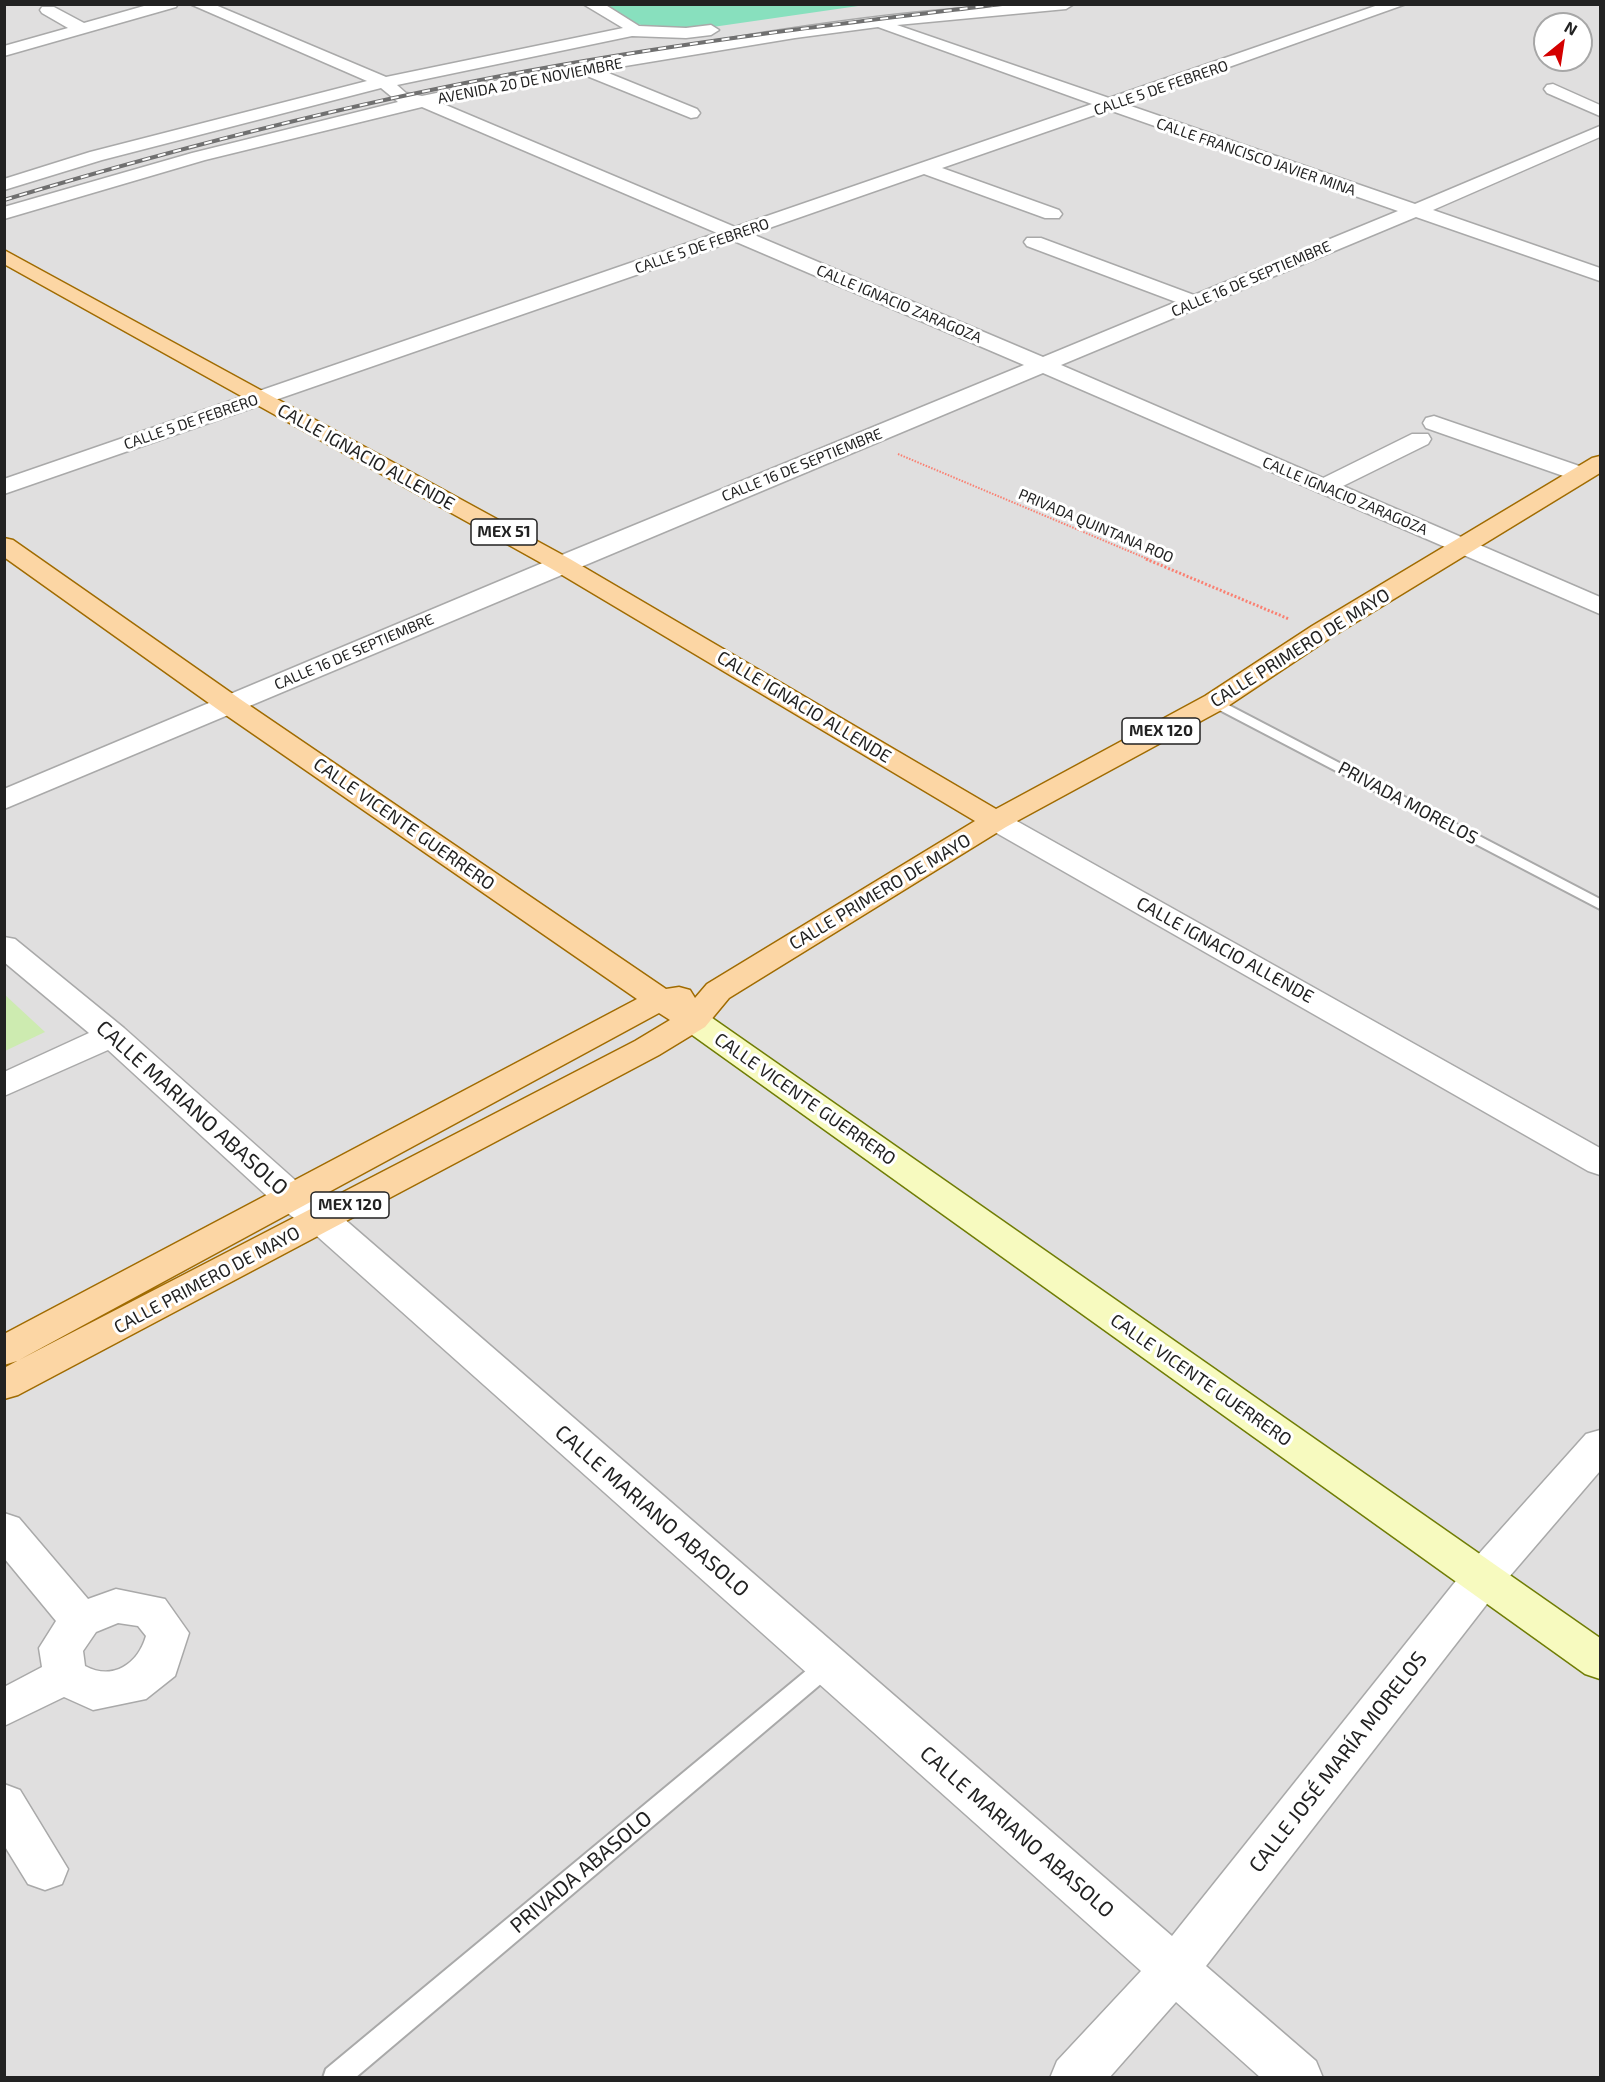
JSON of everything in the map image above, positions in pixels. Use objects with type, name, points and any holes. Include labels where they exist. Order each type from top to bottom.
[{"type":"main road","name":"CALLE IGNACIO ALLENDE","points":[[4,256],[561,564],[996,821]]},
{"type":"main road","name":"CALLE PRIMERO DE MAYO","points":[[4,1351],[647,1048],[693,1020],[718,991],[996,821],[1215,702],[1321,632],[1464,548],[1590,469]]},
{"type":"main road","name":"CALLE VICENTE GUERRERO","points":[[4,545],[231,705],[660,1000],[693,1020]]},
{"type":"main road","name":"CALLE PRIMERO DE MAYO","points":[[4,1385],[660,1000],[718,991]]},
{"type":"street","points":[[4,51],[170,4]]},
{"type":"street","name":"CALLE IGNACIO ZARAGOZA","points":[[198,4],[384,82],[400,96],[424,102],[1043,365],[1600,606]]},
{"type":"street","points":[[591,4],[631,26],[632,31]]},
{"type":"street","name":"AVENIDA 20 DE NOVIEMBRE","points":[[4,213],[224,150],[424,102],[585,69],[795,33],[1066,4]]},
{"type":"street","name":"CALLE 5 DE FEBRERO","points":[[4,487],[1398,4]]},
{"type":"street","name":"AVENIDA 20 DE NOVIEMBRE","points":[[4,184],[96,156],[384,82],[632,31],[686,33],[869,7]]},
{"type":"street","points":[[50,16],[82,29]]},
{"type":"street","name":"CALLE FRANCISCO JAVIER MINA","points":[[879,24],[1108,106],[1600,275]]},
{"type":"street","points":[[585,69],[691,113]]},
{"type":"street","points":[[1553,89],[1600,111]]},
{"type":"street","name":"CALLE 16 DE SEPTIEMBRE","points":[[4,800],[561,564],[1196,303],[1598,134]]},
{"type":"street","points":[[927,169],[1052,214]]},
{"type":"street","points":[[1034,242],[1196,303]]},
{"type":"street","points":[[1323,487],[1427,431],[1590,469]]},
{"type":"street","name":"CALLE IGNACIO ALLENDE","points":[[996,821],[1600,1163]]},
{"type":"street","name":"CALLE MARIANO ABASOLO","points":[[4,946],[112,1035],[1298,2078]]},
{"type":"street","name":"CALLE VICENTE GUERRERO","points":[[693,1020],[1482,1579],[1600,1660]]},
{"type":"street","points":[[4,1085],[112,1035]]},
{"type":"street","name":"CALLE JOSÉ MARÍA MORELOS","points":[[1075,2078],[1175,1970],[1482,1579],[1600,1445]]},
{"type":"street","points":[[4,1529],[81,1620]]},
{"type":"street","points":[[116,1606],[139,1609],[150,1611],[168,1633],[160,1663],[131,1686],[93,1692],[65,1676],[61,1648],[81,1620],[116,1606]]},
{"type":"street","points":[[4,1708],[65,1676]]},
{"type":"street","points":[[4,1804],[45,1869]]},
{"type":"lane","name":"PRIVADA MORELOS","points":[[1215,702],[1600,904]]},
{"type":"lane","name":"PRIVADA ABASOLO","points":[[335,2078],[827,1666]]},
{"type":"path","name":"PRIVADA QUINTANA ROO","points":[[864,439],[1321,632]]},
{"type":"shaded area","points":[[5,5],[1600,5],[1600,2077],[5,2077]]},
{"type":"green space","points":[[596,5],[865,5],[678,32],[631,23]]},
{"type":"green space","points":[[4,994],[45,1032],[5,1051],[4,1051]]},
{"type":"railway","points":[[4,200],[142,160],[280,124],[490,78],[726,39],[1002,4]]}]
